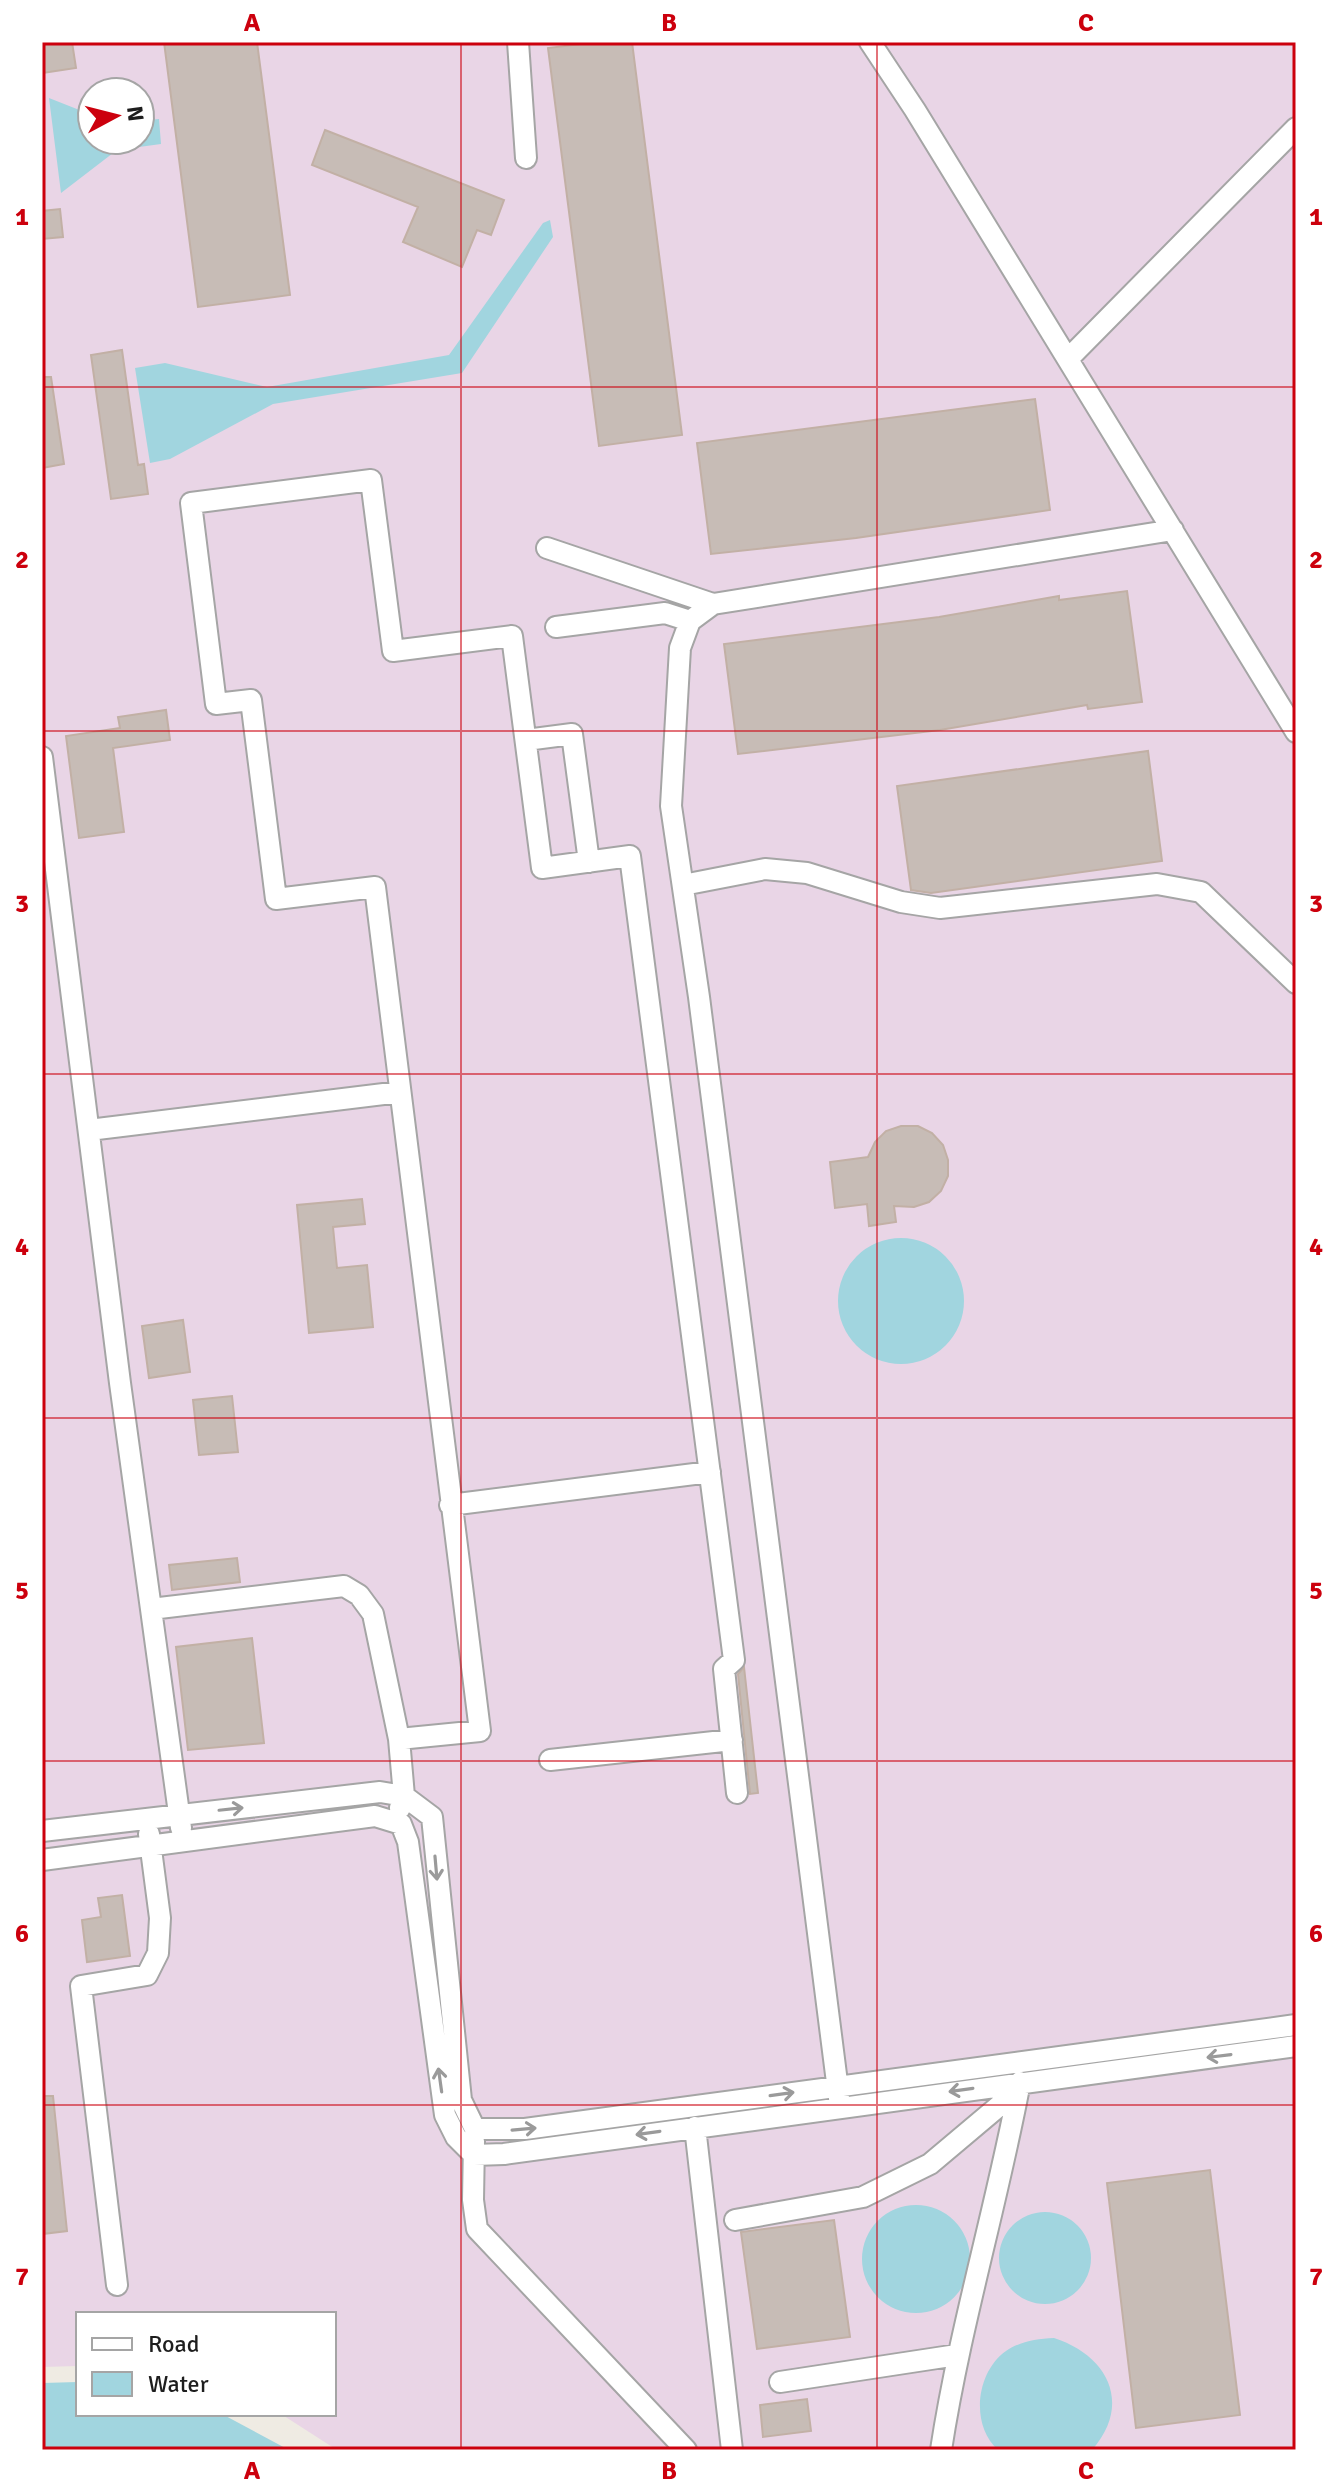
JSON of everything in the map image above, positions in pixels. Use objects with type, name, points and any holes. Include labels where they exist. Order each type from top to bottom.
[{"type":"lane","points":[[518,42],[526,158]]},
{"type":"lane","points":[[870,42],[1296,732]]},
{"type":"lane","points":[[1068,359],[1296,128]]},
{"type":"lane","points":[[399,1739],[480,1731],[375,887],[276,899],[251,700],[216,704],[191,503],[371,480],[393,651],[512,636],[542,868],[630,856],[734,1660],[724,1669],[737,1793]]},
{"type":"lane","points":[[839,2097],[671,806],[680,648],[690,621],[713,604],[1173,530]]},
{"type":"lane","points":[[547,548],[713,604]]},
{"type":"lane","points":[[556,627],[665,613],[690,621]]},
{"type":"lane","points":[[526,740],[572,734],[589,862]]},
{"type":"lane","points":[[42,757],[183,1842]]},
{"type":"lane","points":[[683,885],[765,869],[807,873],[901,902],[940,908],[1157,884],[1201,892],[1296,983]]},
{"type":"lane","points":[[89,1130],[400,1092]]},
{"type":"lane","points":[[450,1505],[710,1472]]},
{"type":"lane","points":[[151,1609],[344,1586],[359,1595],[373,1614],[399,1739],[404,1796],[395,1822]]},
{"type":"lane","points":[[550,1760],[732,1740]]},
{"type":"lane","points":[[42,1831],[380,1792],[404,1796],[432,1817],[461,2100],[475,2129],[477,2229],[686,2450]]},
{"type":"lane","points":[[42,1860],[375,1816],[401,1824],[408,1842],[445,2115],[456,2137],[474,2155]]},
{"type":"lane","points":[[117,2285],[81,1986],[147,1975],[158,1953],[160,1918],[147,1818]]},
{"type":"lane","points":[[474,2155],[695,2127],[839,2097],[1296,2025]]},
{"type":"lane","points":[[475,2129],[525,2129],[839,2097],[1019,2086],[1296,2046]]},
{"type":"lane","points":[[735,2220],[863,2197],[930,2164],[1019,2086]]},
{"type":"lane","points":[[941,2450],[957,2355],[973,2302],[1019,2086]]},
{"type":"lane","points":[[695,2127],[732,2450]]},
{"type":"lane","points":[[780,2382],[957,2355]]},
{"type":"shaded area","points":[[42,42],[1296,42],[1296,2450],[337,2450],[284,2416],[336,2416],[336,2312],[76,2312],[76,2366],[42,2367]]},
{"type":"water","points":[[49,98],[76,109],[76,156],[109,156],[61,193]]},
{"type":"water","points":[[156,119],[159,119],[161,144],[156,145]]},
{"type":"water","points":[[550,220],[553,237],[462,373],[273,404],[170,459],[150,463],[135,368],[165,363],[267,387],[449,355],[543,223]]},
{"type":"water","points":[[901,1238],[925,1243],[946,1256],[959,1277],[964,1301],[959,1325],[946,1346],[925,1359],[901,1364],[877,1359],[856,1346],[843,1325],[838,1301],[843,1277],[856,1256],[877,1243]]},
{"type":"water","points":[[916,2205],[937,2209],[954,2221],[966,2238],[970,2259],[966,2280],[954,2297],[937,2309],[916,2313],[895,2309],[878,2297],[866,2280],[862,2259],[866,2238],[878,2221],[895,2209]]},
{"type":"water","points":[[1045,2212],[1063,2215],[1078,2225],[1088,2240],[1091,2258],[1088,2276],[1078,2291],[1063,2301],[1045,2304],[1027,2301],[1012,2291],[1002,2276],[999,2258],[1002,2240],[1012,2225],[1027,2215]]},
{"type":"water","points":[[1054,2338],[1088,2356],[1108,2383],[1112,2398],[1111,2415],[1104,2432],[1092,2450],[998,2450],[983,2427],[980,2413],[980,2399],[988,2372],[1006,2351],[1029,2341]]},
{"type":"water","points":[[76,2382],[76,2416],[226,2416],[289,2450],[42,2450],[42,2383]]},
{"type":"building","points":[[42,42],[72,42],[76,68],[42,73]]},
{"type":"building","points":[[164,42],[257,42],[290,295],[198,307]]},
{"type":"building","points":[[597,42],[632,42],[682,435],[599,446],[548,48]]},
{"type":"building","points":[[325,130],[504,200],[491,235],[477,230],[462,267],[403,242],[418,207],[312,165]]},
{"type":"building","points":[[60,209],[63,237],[42,239],[42,211]]},
{"type":"building","points":[[122,350],[138,465],[144,464],[148,494],[111,499],[91,355]]},
{"type":"building","points":[[42,377],[51,377],[64,464],[42,468]]},
{"type":"building","points":[[1035,399],[1050,510],[856,538],[711,554],[697,443]]},
{"type":"building","points":[[1127,591],[1142,702],[1088,709],[1087,705],[940,730],[738,754],[724,644],[939,617],[1059,596],[1059,600]]},
{"type":"building","points":[[166,710],[170,740],[113,748],[124,832],[79,838],[66,736],[120,728],[118,717]]},
{"type":"building","points":[[1148,751],[1162,861],[931,893],[911,890],[897,786]]},
{"type":"building","points":[[901,1126],[918,1126],[932,1133],[943,1145],[948,1160],[948,1176],[941,1191],[929,1202],[914,1207],[894,1206],[896,1222],[869,1226],[867,1204],[835,1208],[830,1162],[868,1157],[875,1142],[886,1131]]},
{"type":"building","points":[[362,1199],[365,1224],[333,1227],[337,1268],[367,1265],[373,1327],[309,1333],[297,1205]]},
{"type":"building","points":[[183,1320],[190,1372],[149,1378],[142,1326]]},
{"type":"building","points":[[232,1396],[238,1452],[199,1455],[193,1400]]},
{"type":"building","points":[[237,1558],[240,1582],[172,1590],[169,1565]]},
{"type":"building","points":[[252,1638],[264,1743],[188,1750],[176,1647]]},
{"type":"building","points":[[744,1667],[758,1793],[750,1794],[738,1674]]},
{"type":"building","points":[[122,1895],[130,1956],[87,1962],[82,1920],[101,1917],[98,1898]]},
{"type":"building","points":[[42,2096],[53,2096],[67,2231],[42,2234]]},
{"type":"building","points":[[1210,2170],[1240,2415],[1136,2428],[1107,2183]]},
{"type":"building","points":[[834,2220],[850,2337],[757,2349],[741,2232]]},
{"type":"building","points":[[807,2399],[811,2431],[763,2437],[760,2405]]}]
